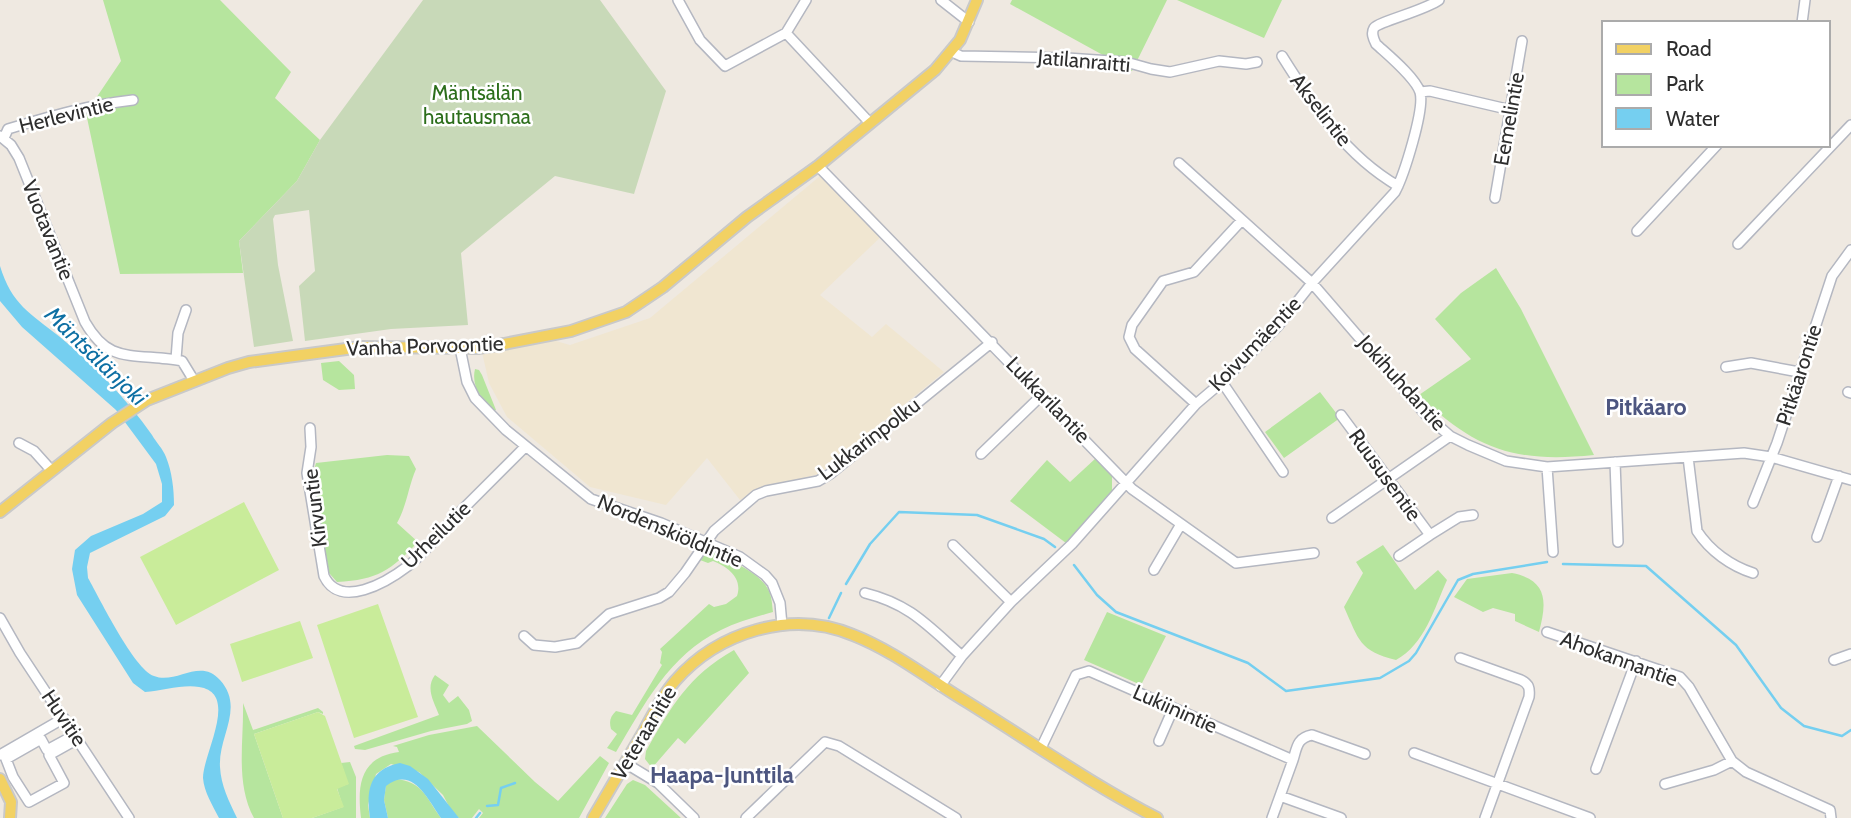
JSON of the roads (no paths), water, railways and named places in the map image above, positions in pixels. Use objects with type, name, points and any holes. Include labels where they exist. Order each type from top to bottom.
[{"type":"main road","name":"Vanha Porvoontie","points":[[0,512],[112,423],[147,400],[193,379],[249,362],[361,347],[460,348],[504,344],[571,331],[626,312],[663,288],[747,217],[818,166],[935,70],[952,52],[969,22],[977,0]]},
{"type":"main road","points":[[782,625],[802,624],[845,632],[893,656],[1106,790],[1154,817]]},
{"type":"main road","name":"Veteraanitie","points":[[593,818],[674,682],[708,652],[733,638],[782,625]]},
{"type":"main road","points":[[0,779],[11,802],[10,818]]},
{"type":"street","points":[[678,0],[700,40],[725,66],[786,33],[806,0]]},
{"type":"street","points":[[941,0],[969,22]]},
{"type":"street","points":[[1438,0],[1428,8],[1377,24],[1372,37],[1376,44],[1414,81],[1420,92],[1430,91],[1511,110]]},
{"type":"street","points":[[1802,21],[1805,0]]},
{"type":"street","points":[[786,33],[870,123]]},
{"type":"street","name":"Eemelintie","points":[[1495,198],[1522,41]]},
{"type":"street","name":"Jatilanraitti","points":[[952,52],[961,56],[1054,57],[1126,62],[1170,72],[1219,61],[1246,64],[1257,62]]},
{"type":"street","name":"Akselintie","points":[[1282,56],[1339,140],[1398,186]]},
{"type":"street","name":"Koivumäentie","points":[[940,686],[962,656],[1011,602],[1072,544],[1196,404],[1278,326],[1312,283],[1398,186],[1420,106],[1420,92]]},
{"type":"street","name":"Herlevintie","points":[[2,137],[8,129],[67,111],[133,100]]},
{"type":"street","points":[[1738,244],[1851,125]]},
{"type":"street","name":"Vuotavantie","points":[[2,137],[19,158],[85,322],[100,344],[116,354],[176,359]]},
{"type":"street","points":[[1637,231],[1715,147]]},
{"type":"street","name":"Jokihuhdantie","points":[[1179,163],[1312,283],[1426,415],[1450,436],[1506,461],[1547,467],[1723,453],[1771,457],[1851,480]]},
{"type":"street","name":"Lukkarilantie","points":[[818,166],[992,342],[1127,484],[1236,563],[1314,553]]},
{"type":"street","points":[[1196,404],[1135,349],[1129,337],[1132,325],[1163,281],[1194,272],[1242,220]]},
{"type":"street","name":"Pitkäarontie","points":[[1753,503],[1777,443],[1832,276],[1851,250]]},
{"type":"street","points":[[186,310],[178,332],[176,359],[184,364],[193,379]]},
{"type":"street","name":"Lukkarinpolku","points":[[524,636],[534,645],[555,647],[577,643],[609,614],[665,595],[723,522],[756,495],[818,481],[830,474],[992,342]]},
{"type":"street","name":"Nordenskiöldintie","points":[[460,348],[467,382],[475,398],[526,447],[591,499],[661,523],[740,557],[765,575],[777,594],[782,625]]},
{"type":"street","points":[[1726,367],[1751,363],[1799,372]]},
{"type":"street","points":[[1222,382],[1283,472]]},
{"type":"street","points":[[981,454],[1042,395]]},
{"type":"street","name":"Ruususentie","points":[[1341,415],[1430,535]]},
{"type":"street","name":"Kirvuntie","points":[[310,428],[311,447],[307,473],[324,576],[331,587]]},
{"type":"street","points":[[1332,517],[1450,436]]},
{"type":"street","points":[[19,443],[34,451],[52,471]]},
{"type":"street","name":"Urheilutie","points":[[331,587],[345,592],[357,592],[380,583],[409,565],[526,447]]},
{"type":"street","points":[[1688,457],[1696,531],[1702,540],[1735,568],[1753,573]]},
{"type":"street","points":[[1615,462],[1618,542]]},
{"type":"street","points":[[1547,467],[1553,552]]},
{"type":"street","points":[[1817,537],[1839,476]]},
{"type":"street","name":"Ruususentie","points":[[1399,556],[1459,517],[1473,515]]},
{"type":"street","points":[[1154,570],[1181,524]]},
{"type":"street","points":[[953,545],[1011,602]]},
{"type":"street","points":[[865,593],[904,606],[962,656]]},
{"type":"street","name":"Huvitie","points":[[0,618],[20,653],[130,818]]},
{"type":"street","name":"Ahokannantie","points":[[1547,632],[1680,677],[1689,687],[1732,761],[1746,772],[1830,810],[1831,818]]},
{"type":"street","points":[[1834,660],[1851,654]]},
{"type":"street","points":[[1460,658],[1521,680],[1527,683],[1530,689],[1530,697],[1485,818]]},
{"type":"street","points":[[1596,769],[1636,661]]},
{"type":"street","name":"Lukiinintie","points":[[1041,748],[1076,675],[1088,671],[1293,760]]},
{"type":"street","points":[[1159,741],[1173,709]]},
{"type":"street","points":[[0,755],[64,718]]},
{"type":"street","points":[[1272,818],[1298,741],[1303,737],[1311,735],[1365,754]]},
{"type":"street","points":[[71,737],[74,741],[49,755],[64,783],[29,802],[13,773],[6,759],[41,739],[47,750],[71,737]]},
{"type":"street","points":[[746,818],[825,742],[839,746],[956,818]]},
{"type":"street","points":[[1414,753],[1590,818]]},
{"type":"street","points":[[1665,784],[1714,770],[1732,761]]},
{"type":"street","points":[[625,763],[658,783],[694,818]]},
{"type":"street","points":[[1280,796],[1341,818]]},
{"type":"water","points":[[0,266],[16,299],[98,371],[132,408],[166,457],[174,505],[165,516],[90,553],[88,578],[127,647],[146,671],[162,678],[204,671],[220,680],[227,691],[230,712],[220,767],[228,799],[237,818],[219,818],[209,799],[203,778],[216,725],[217,700],[211,692],[199,687],[145,692],[133,683],[77,595],[72,569],[75,550],[91,536],[143,514],[162,502],[162,484],[156,464],[116,410],[22,327],[0,301]]},
{"type":"water","points":[[400,763],[410,766],[428,779],[459,818],[441,818],[419,787],[404,780],[386,786],[384,800],[388,818],[370,818],[372,783],[382,770]]},
{"type":"waterway","points":[[846,584],[870,544],[899,512],[977,515],[1044,539],[1055,547]]},
{"type":"waterway","points":[[1074,565],[1097,595],[1116,612],[1248,663],[1286,691],[1380,678],[1409,661],[1416,653],[1458,580],[1473,574],[1547,562]]},
{"type":"waterway","points":[[1563,564],[1646,566],[1736,645],[1781,708],[1804,726],[1842,736],[1851,730]]},
{"type":"waterway","points":[[829,618],[841,593]]},
{"type":"waterway","points":[[487,806],[498,805],[501,788],[515,783]]},
{"type":"waterway","points":[[476,818],[480,813]]},
{"type":"district","name":"Pitkäaro","points":[[1646,407]]},
{"type":"district","name":"Haapa-Junttila","points":[[722,775]]},
{"type":"park label","name":"Mäntsälän hautausmaa","points":[[477,105]]},
{"type":"water label","name":"Mäntsälänjoki","points":[[96,356]]}]
